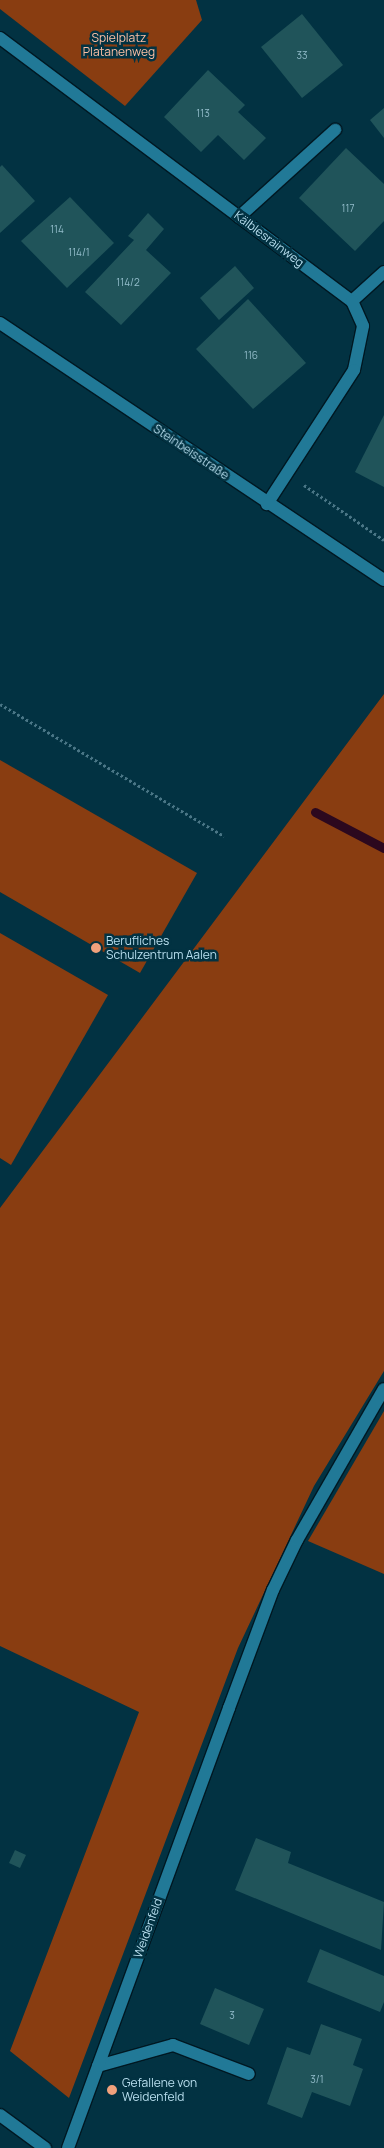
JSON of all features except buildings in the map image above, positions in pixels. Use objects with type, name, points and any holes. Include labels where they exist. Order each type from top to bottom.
[{"type":"street","name":"Kälblesrainweg","points":[[0,38],[352,301],[363,326],[354,370],[267,504]]},
{"type":"street","points":[[239,217],[335,130]]},
{"type":"street","points":[[352,301],[384,272]]},
{"type":"street","name":"Steinbeisstraße","points":[[0,323],[267,504],[384,580]]},
{"type":"street","name":"Weidenfeld","points":[[68,2148],[273,1590],[297,1540],[384,1389]]},
{"type":"street","points":[[98,2066],[173,2045],[249,2074]]},
{"type":"street","points":[[0,2115],[45,2148]]},
{"type":"path","points":[[286,473],[384,540]]},
{"type":"path","points":[[0,704],[224,836]]},
{"type":"green space","name":"Spielplatz Platanenweg","points":[[0,0],[196,0],[202,20],[125,106],[0,9]]},
{"type":"green space","points":[[384,694],[384,1371],[314,1486],[238,1648],[69,2098],[10,2051],[139,1712],[0,1646],[0,1208]]},
{"type":"green space","points":[[0,760],[197,873],[140,973],[0,892]]},
{"type":"green space","points":[[0,933],[108,995],[11,1165],[0,1158]]},
{"type":"green space","points":[[384,1411],[384,1574],[308,1541]]},
{"type":"waterway","points":[[315,812],[384,848]]},
{"type":"place","name":"Berufliches Schulzentrum Aalen","points":[[96,948]]},
{"type":"place","name":"Gefallene von Weidenfeld","points":[[112,2090]]}]
